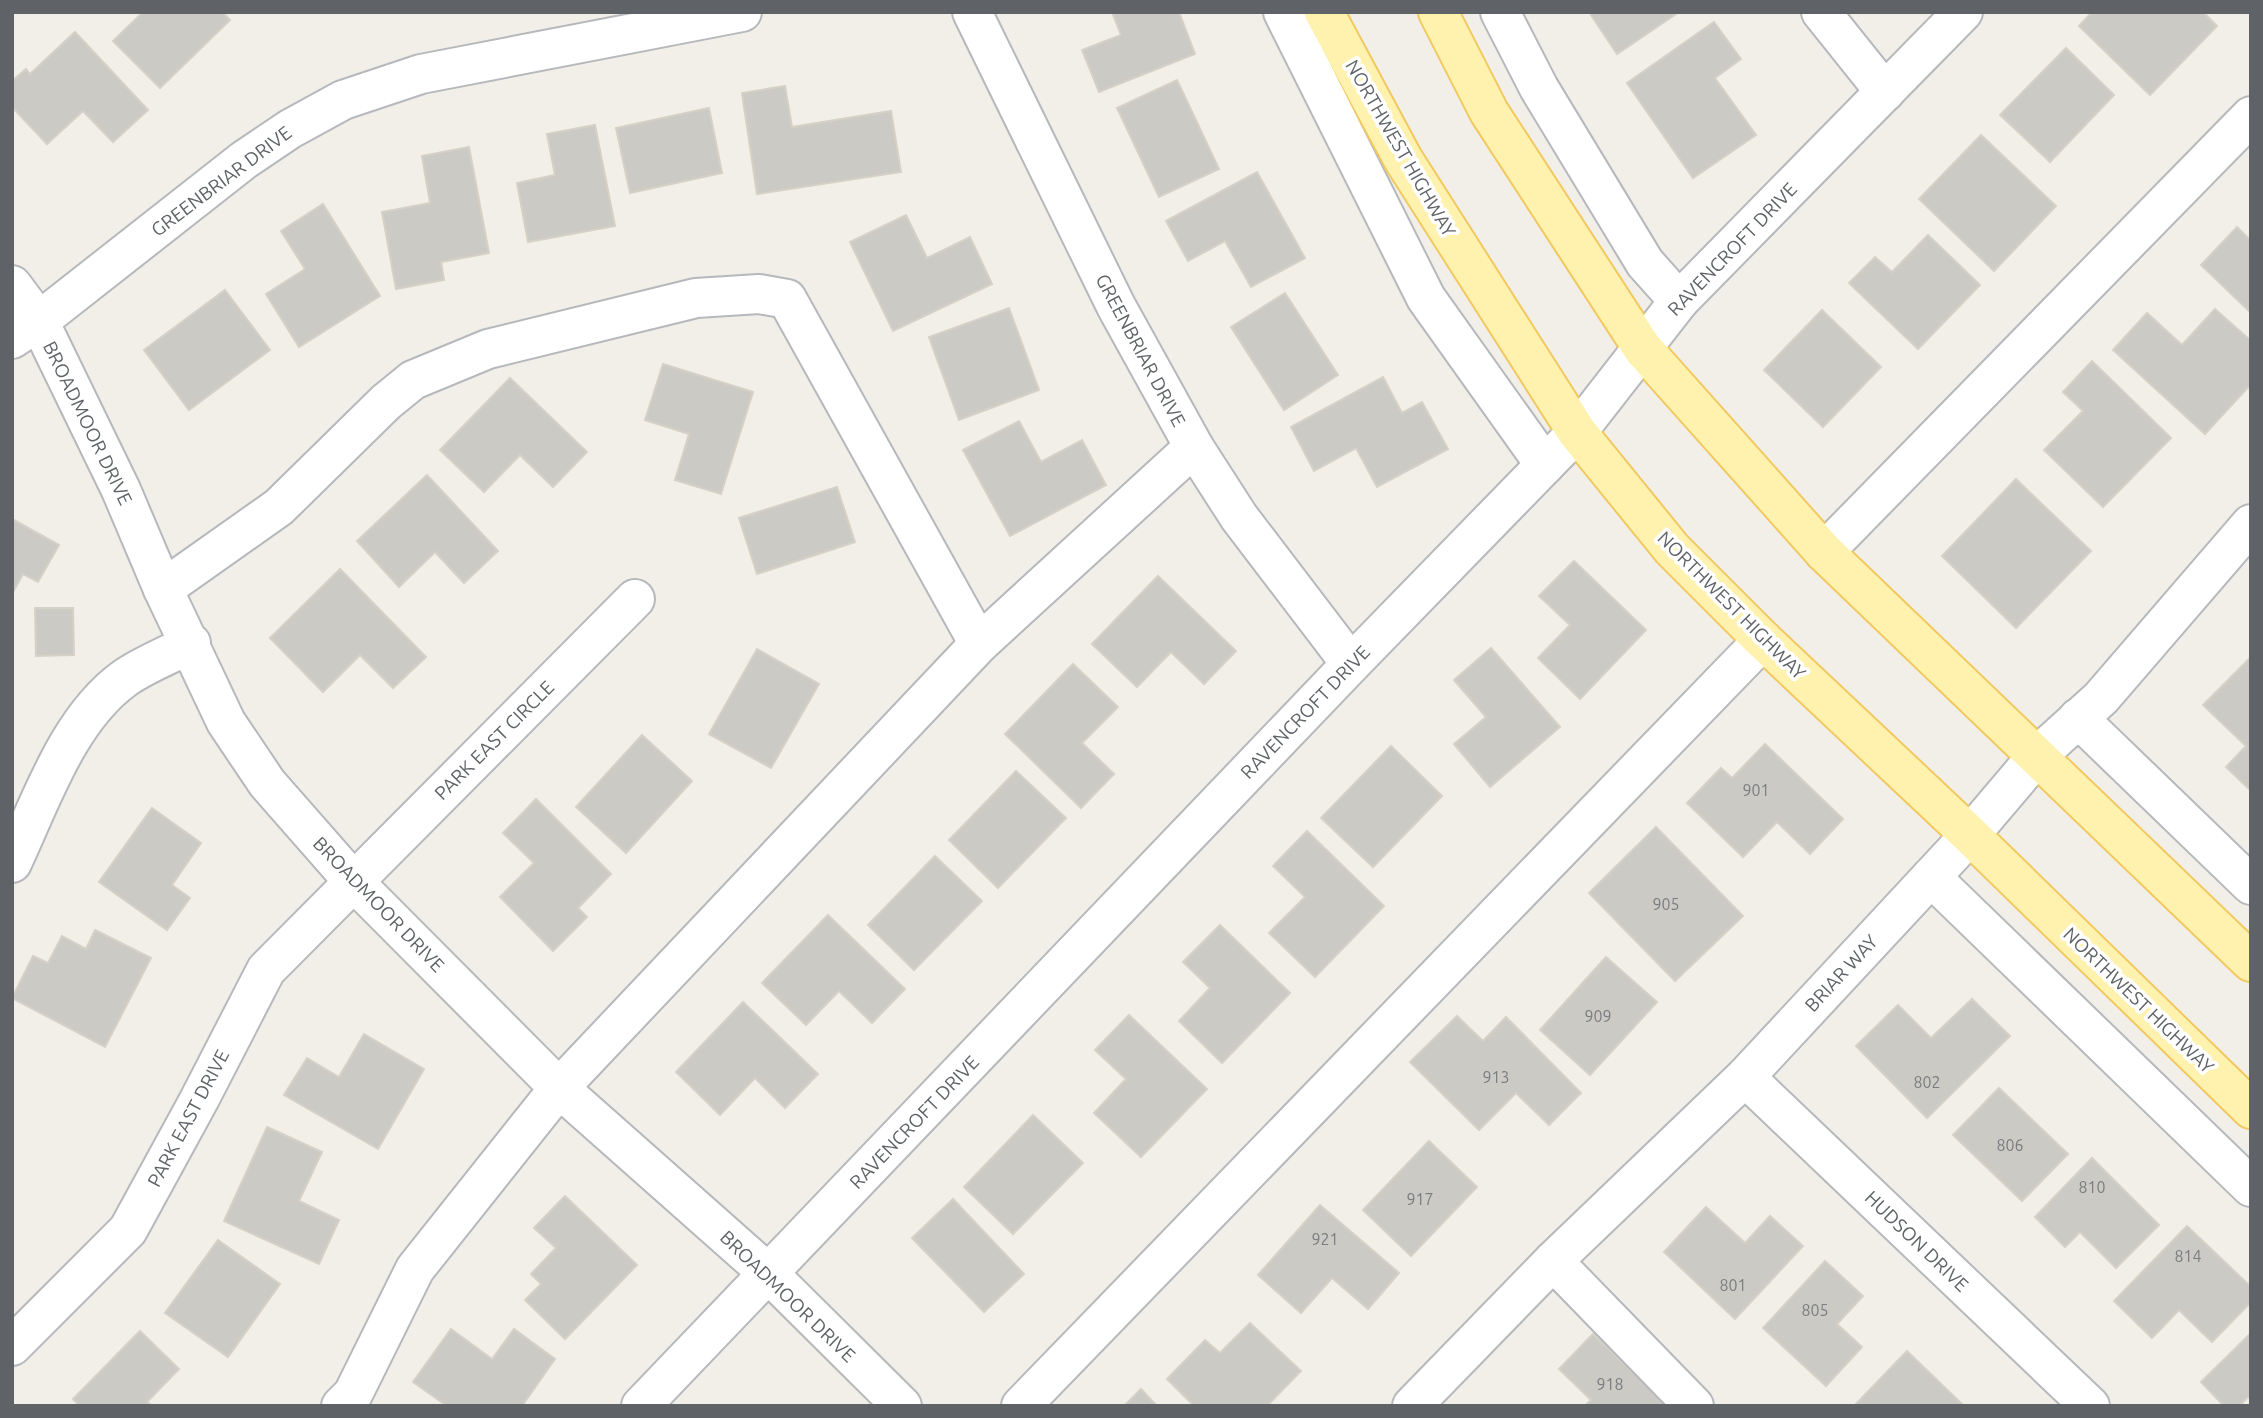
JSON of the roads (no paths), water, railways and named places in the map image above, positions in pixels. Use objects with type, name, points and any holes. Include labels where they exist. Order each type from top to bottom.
[{"type":"main road","name":"NORTHWEST HIGHWAY","points":[[1324,12],[1403,159],[1577,432],[1672,550],[2251,1109]]},
{"type":"main road","points":[[1438,12],[1489,113],[1643,349],[1824,552],[2251,962]]},
{"type":"street","name":"GREENBRIAR DRIVE","points":[[25,330],[244,160],[290,129],[343,100],[421,74],[742,12]]},
{"type":"street","name":"GREENBRIAR DRIVE","points":[[972,12],[1116,306],[1194,447],[1239,517],[1351,664]]},
{"type":"street","points":[[1283,12],[1426,298],[1545,465]]},
{"type":"street","points":[[1500,12],[1539,88],[1645,263],[1679,301]]},
{"type":"street","points":[[1821,12],[1885,92]]},
{"type":"street","name":"RAVENCROFT DRIVE","points":[[641,1406],[1351,664],[1577,432],[1679,301],[1963,12]]},
{"type":"street","points":[[1824,552],[2251,116]]},
{"type":"street","name":"BROADMOOR DRIVE","points":[[12,285],[25,330],[121,490],[163,589],[191,643],[226,722],[267,783],[353,881],[559,1088],[769,1274],[902,1406]]},
{"type":"street","points":[[163,589],[279,507],[386,402],[413,380],[488,349],[696,298],[759,294],[787,299],[979,645]]},
{"type":"street","points":[[341,1406],[353,1394],[415,1269],[559,1088],[979,645],[1194,447]]},
{"type":"street","name":"BRIAR WAY","points":[[1412,1406],[1553,1261],[1745,1077],[1970,835],[2037,756],[2101,698],[2251,524]]},
{"type":"street","name":"PARK EAST CIRCLE","points":[[353,881],[635,599]]},
{"type":"street","points":[[1021,1406],[1763,640]]},
{"type":"street","points":[[12,863],[73,733],[101,699],[126,678],[191,643]]},
{"type":"street","points":[[2078,718],[2251,885]]},
{"type":"street","points":[[1931,877],[2251,1187]]},
{"type":"street","name":"PARK EAST DRIVE","points":[[12,1346],[128,1230],[266,970],[353,881]]},
{"type":"street","name":"HUDSON DRIVE","points":[[1745,1077],[2090,1406]]},
{"type":"street","points":[[1553,1261],[1694,1406]]}]
